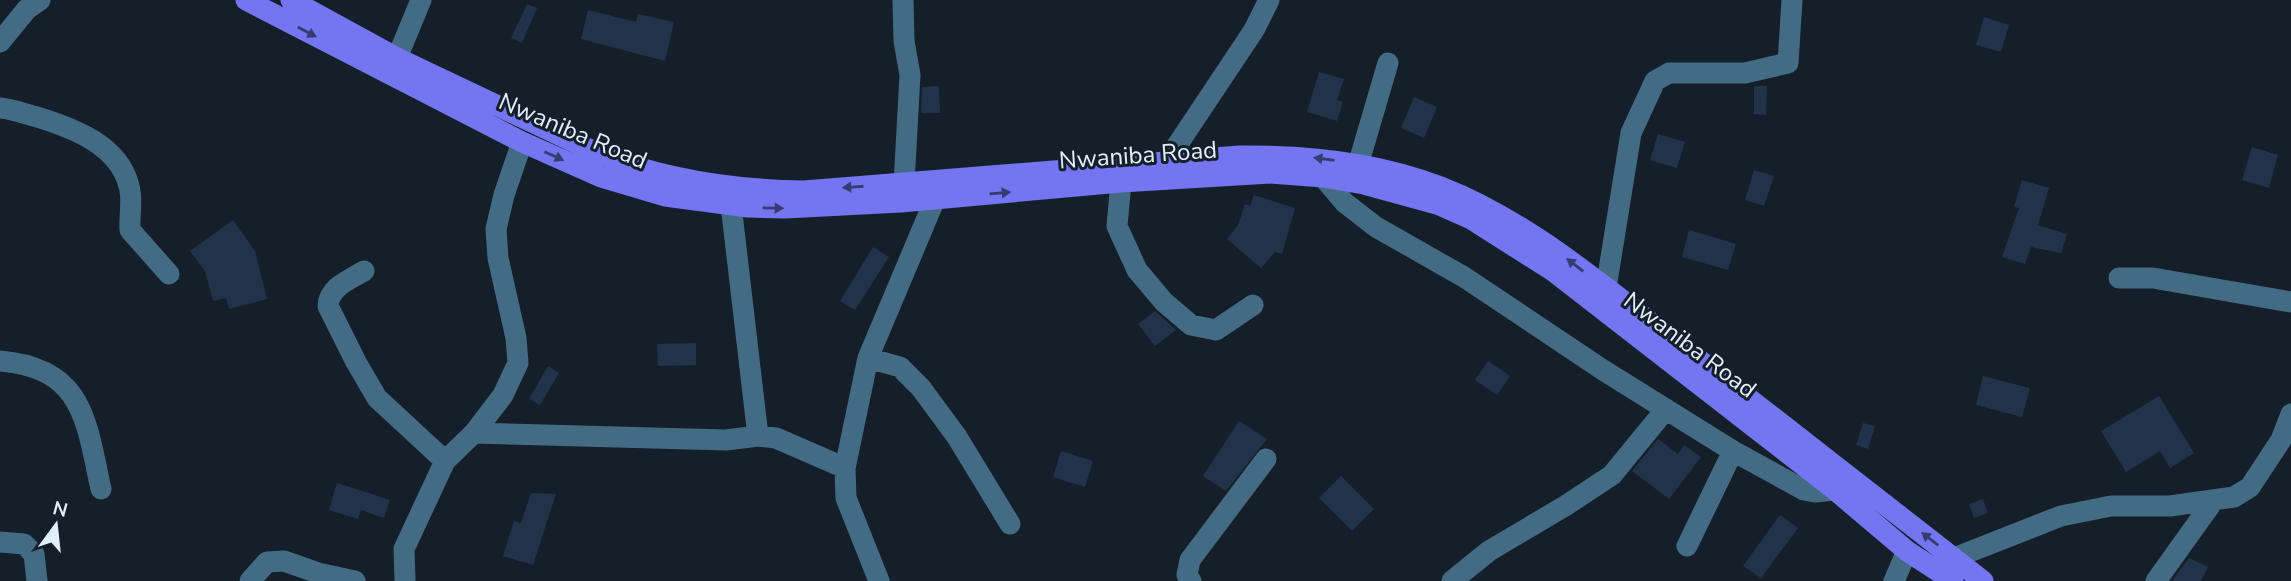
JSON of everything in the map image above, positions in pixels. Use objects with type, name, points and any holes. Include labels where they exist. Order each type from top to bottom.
[{"type":"main road","name":"Nwaniba Road","points":[[246,0],[522,142],[601,177],[665,196],[731,205],[785,208],[1248,174],[1324,177],[1364,184],[1437,204],[1471,219],[1553,271],[1835,490],[1907,551],[1953,581]]},
{"type":"main road","points":[[291,0],[397,58],[596,152],[626,165],[712,185],[753,190],[804,191],[1239,156],[1282,156],[1320,158],[1358,165],[1440,187],[1482,205],[1560,253],[1983,581]]},
{"type":"street","points":[[0,42],[27,9],[40,0]]},
{"type":"street","points":[[397,58],[421,0]]},
{"type":"street","points":[[903,0],[904,41],[910,75],[904,184]]},
{"type":"street","points":[[1606,288],[1631,133],[1655,81],[1669,73],[1745,73],[1788,63],[1793,0]]},
{"type":"street","points":[[1166,162],[1254,30],[1267,1]]},
{"type":"street","points":[[1358,165],[1388,63]]},
{"type":"street","points":[[0,108],[83,133],[103,147],[130,186],[130,230],[169,274]]},
{"type":"street","points":[[405,581],[404,550],[445,461],[474,433],[503,395],[518,363],[516,338],[498,258],[496,229],[522,142]]},
{"type":"street","points":[[1324,177],[1345,203],[1376,227],[1464,277],[1603,370],[1733,452],[1804,490],[1835,490]]},
{"type":"street","points":[[1121,182],[1117,226],[1137,270],[1164,302],[1191,325],[1216,330],[1254,305]]},
{"type":"street","points":[[879,581],[846,498],[845,468],[868,358],[935,199]]},
{"type":"street","points":[[731,205],[758,436]]},
{"type":"street","points":[[364,271],[336,289],[328,298],[328,306],[377,398],[445,461]]},
{"type":"street","points":[[2119,278],[2153,278],[2291,302]]},
{"type":"street","points":[[868,358],[900,367],[921,388],[957,438],[1010,524]]},
{"type":"street","points":[[0,361],[48,372],[66,387],[83,411],[101,489]]},
{"type":"street","points":[[1452,581],[1489,551],[1612,475],[1666,410]]},
{"type":"street","points":[[1954,558],[2061,516],[2111,506],[2170,506],[2234,498],[2250,487],[2281,440],[2291,414]]},
{"type":"street","points":[[474,433],[726,439],[758,436],[776,438],[845,468]]},
{"type":"street","points":[[1686,546],[1733,452]]},
{"type":"street","points":[[1191,581],[1187,575],[1190,560],[1266,459]]},
{"type":"street","points":[[2156,581],[2214,500]]},
{"type":"street","points":[[0,542],[24,544],[34,554],[37,581]]},
{"type":"street","points":[[1894,581],[1907,551]]},
{"type":"street","points":[[250,581],[267,562],[284,561],[318,573],[355,581]]},
{"type":"building","points":[[527,4],[537,8],[522,43],[511,38]]},
{"type":"building","points":[[588,10],[636,22],[638,14],[674,22],[665,61],[581,39]]},
{"type":"building","points":[[1984,17],[2009,25],[2001,52],[1976,45]]},
{"type":"building","points":[[1319,72],[1344,79],[1337,100],[1343,102],[1337,121],[1307,112]]},
{"type":"building","points":[[939,86],[940,113],[921,113],[922,87]]},
{"type":"building","points":[[1754,86],[1767,86],[1766,115],[1754,114]]},
{"type":"building","points":[[1414,97],[1437,107],[1424,138],[1401,128]]},
{"type":"building","points":[[1658,134],[1685,142],[1677,168],[1650,160]]},
{"type":"building","points":[[2252,147],[2278,155],[2269,188],[2242,180]]},
{"type":"building","points":[[1754,170],[1774,176],[1764,206],[1745,200]]},
{"type":"building","points":[[2022,180],[2049,188],[2038,225],[2067,234],[2061,253],[2031,247],[2025,264],[2002,257],[2019,208],[2014,207]]},
{"type":"building","points":[[1254,195],[1295,208],[1282,254],[1275,252],[1261,268],[1227,239],[1238,225],[1245,204],[1250,206]]},
{"type":"building","points":[[233,220],[255,251],[267,299],[229,309],[226,298],[213,301],[205,271],[190,251]]},
{"type":"building","points":[[1689,230],[1736,244],[1728,270],[1682,257]]},
{"type":"building","points":[[873,247],[889,257],[855,310],[840,301]]},
{"type":"building","points":[[1155,311],[1176,330],[1155,346],[1138,324]]},
{"type":"building","points":[[696,343],[696,365],[658,366],[657,344]]},
{"type":"building","points":[[1488,361],[1510,376],[1497,395],[1475,380]]},
{"type":"building","points":[[548,366],[559,373],[540,405],[529,399]]},
{"type":"building","points":[[1983,376],[2030,388],[2022,417],[1976,405]]},
{"type":"building","points":[[2159,396],[2194,453],[2170,468],[2160,451],[2126,472],[2101,431]]},
{"type":"building","points":[[1239,421],[1267,439],[1226,491],[1203,476]]},
{"type":"building","points":[[1863,423],[1875,426],[1868,449],[1856,445]]},
{"type":"building","points":[[1658,439],[1678,454],[1684,445],[1701,457],[1669,499],[1632,471]]},
{"type":"building","points":[[1061,451],[1093,461],[1085,487],[1053,477]]},
{"type":"building","points":[[1341,476],[1374,509],[1352,531],[1319,498]]},
{"type":"building","points":[[337,483],[390,500],[384,518],[361,510],[358,519],[329,510]]},
{"type":"building","points":[[531,493],[556,494],[533,565],[503,556],[514,521],[521,523]]},
{"type":"building","points":[[1983,499],[1988,513],[1974,518],[1969,504]]},
{"type":"building","points":[[1780,515],[1798,528],[1761,578],[1743,566]]},
{"type":"building","points":[[2189,558],[2208,567],[2201,581],[2172,581]]}]
